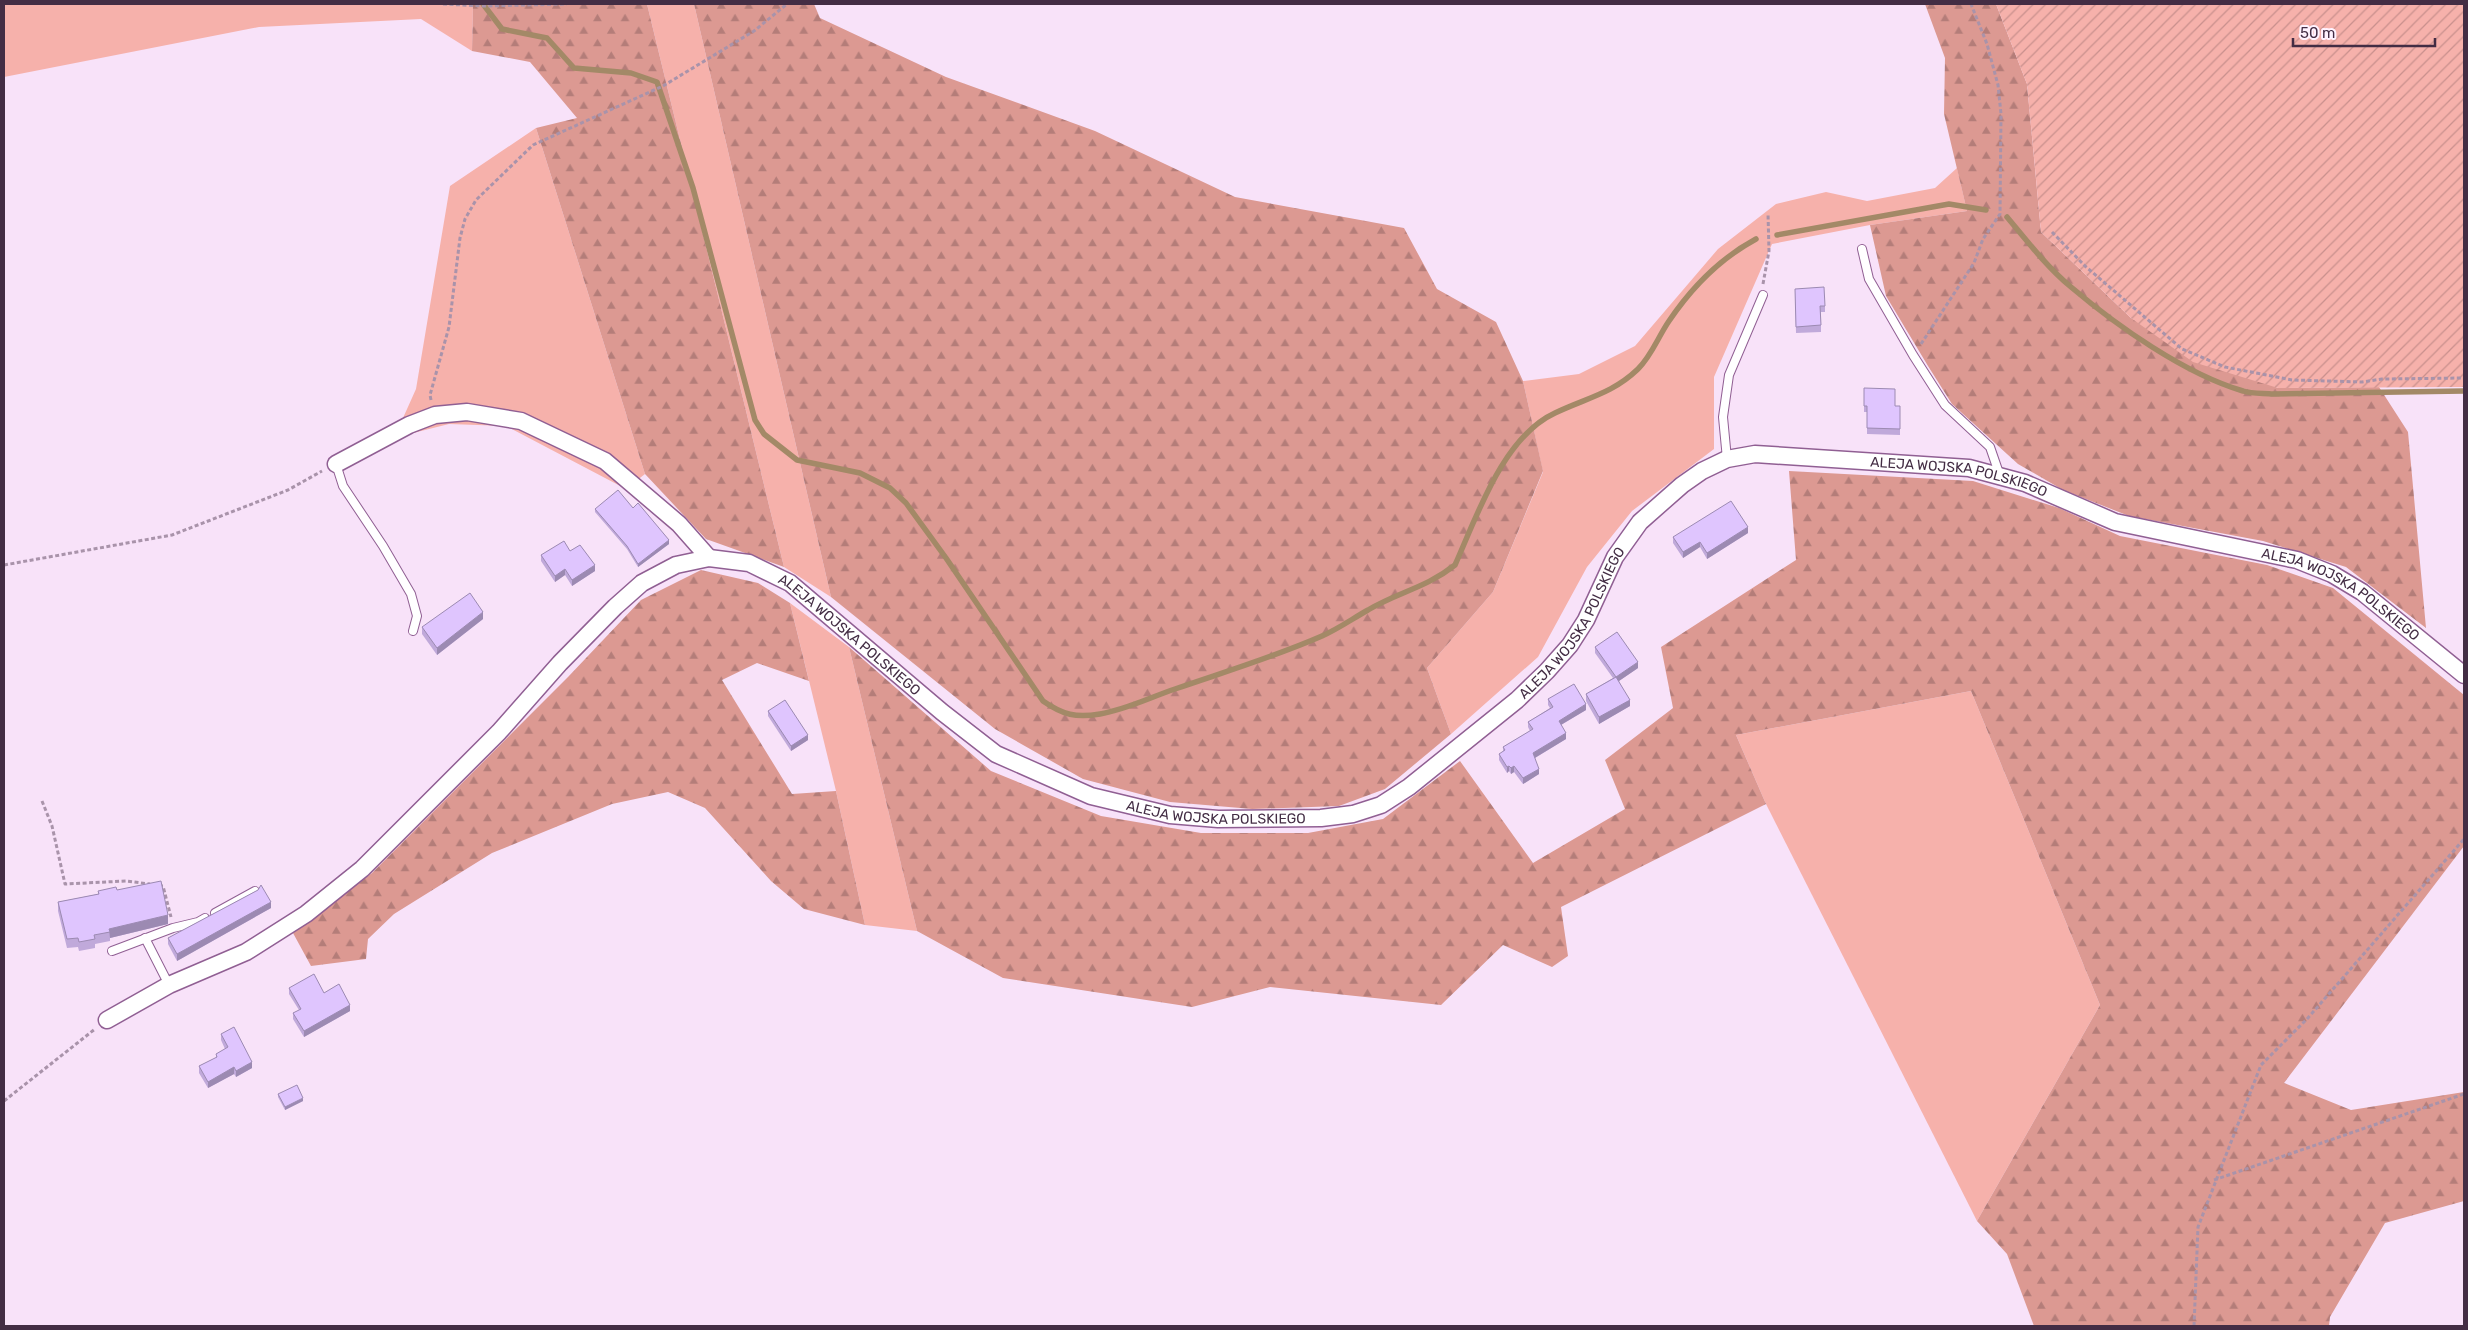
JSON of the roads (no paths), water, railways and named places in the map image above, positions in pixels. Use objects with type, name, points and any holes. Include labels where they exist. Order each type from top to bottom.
[{"type":"street","points":[[107,1020],[168,985],[246,952],[320,902],[362,869],[436,797],[615,607],[642,583],[676,566],[709,558],[679,524],[605,461],[521,421],[467,412],[435,415],[409,425],[336,464]]},
{"type":"street","name":"ALEJA WOJSKA POLSKIEGO","points":[[709,558],[749,563],[790,583],[942,712],[996,754],[1091,796],[1170,815],[1218,819],[1321,818],[1353,814],[1381,805],[1409,787],[1517,700],[1570,645],[1586,620],[1615,557],[1640,522],[1682,485],[1702,471],[1727,459],[1755,454],[1970,468],[2026,483],[2115,522],[2297,560],[2332,574],[2362,592],[2464,675]]},
{"type":"lane","points":[[1862,249],[1869,279],[1913,355],[1944,405],[1990,447],[2000,476]]},
{"type":"lane","points":[[1727,459],[1723,417],[1729,375],[1763,294]]},
{"type":"lane","points":[[336,464],[343,486],[383,546],[411,594],[417,616],[413,631]]},
{"type":"lane","points":[[112,951],[173,928],[198,922],[255,891]]},
{"type":"lane","points":[[145,938],[168,985]]},
{"type":"waterway","points":[[483,4],[502,29],[547,38],[574,68],[631,73],[657,82],[693,188],[755,420],[764,434],[797,460],[860,473],[890,488],[906,503],[946,558],[1043,701],[1070,714],[1091,715],[1119,710],[1286,651],[1328,633],[1379,604],[1423,585],[1444,573],[1455,565],[1494,480],[1506,459],[1521,440],[1537,424],[1555,413],[1608,390],[1638,369],[1647,358],[1669,321],[1697,285],[1730,255],[1756,239]]},
{"type":"waterway","points":[[1777,235],[1949,204],[1986,210]]},
{"type":"waterway","points":[[2007,217],[2037,254],[2089,302],[2152,347],[2175,361],[2221,383],[2247,392],[2273,394],[2464,391]]}]
